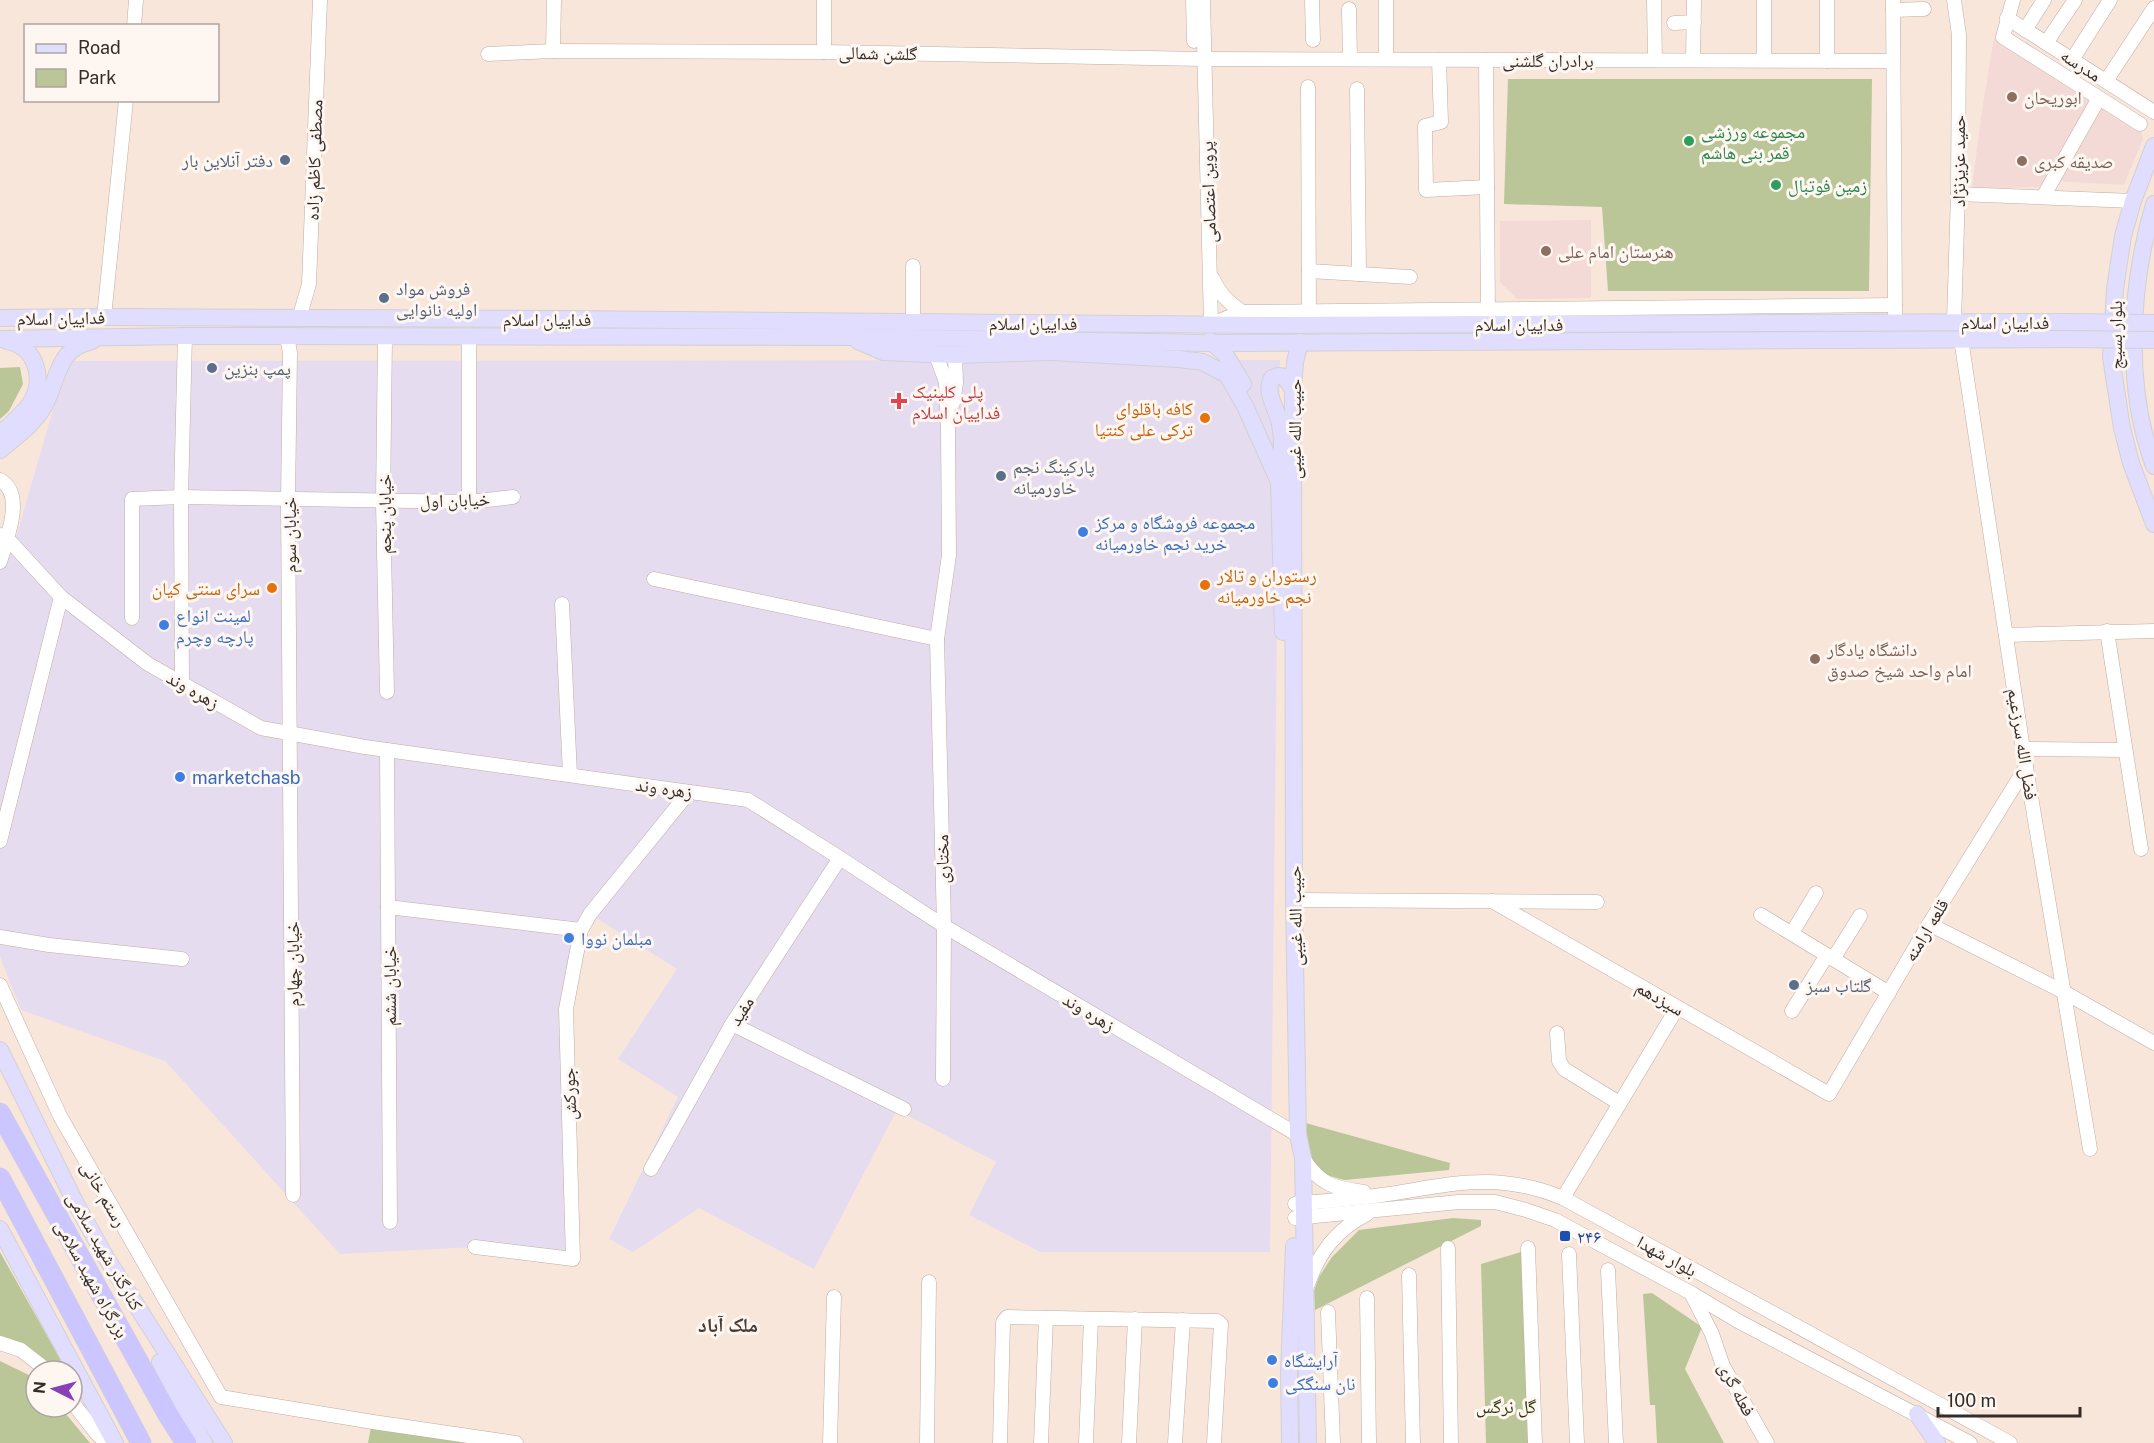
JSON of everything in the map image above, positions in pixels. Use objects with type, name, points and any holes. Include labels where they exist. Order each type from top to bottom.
[{"type":"highway","name":"بزرگراه شهید سلامی","points":[[0,1113],[168,1415],[186,1443]]},
{"type":"highway","name":"بزرگراه شهید سلامی","points":[[0,1178],[141,1443]]},
{"type":"main road","name":"بلوار بسیج","points":[[2154,146],[2133,201],[2123,236],[2115,289],[2111,357],[2122,428],[2131,463],[2154,524]]},
{"type":"main road","name":"بلوار بسیج","points":[[2154,204],[2144,240],[2136,290],[2134,353],[2142,425],[2154,466]]},
{"type":"main road","name":"فداییان اسلام","points":[[0,318],[1263,325],[1488,317],[1895,313],[1954,321],[2066,330]]},
{"type":"main road","points":[[2066,330],[2154,323]]},
{"type":"main road","points":[[1210,343],[1211,324]]},
{"type":"main road","name":"فداییان اسلام","points":[[0,339],[185,336],[849,337],[1210,343],[1961,339],[2066,330]]},
{"type":"main road","points":[[2066,330],[2154,340]]},
{"type":"main road","points":[[0,450],[43,408],[59,366],[66,355],[74,347],[85,342],[107,337]]},
{"type":"main road","points":[[849,337],[883,352],[936,355],[1052,352],[1203,362],[1227,375],[1245,406],[1279,482]]},
{"type":"main road","points":[[0,339],[22,346],[32,355],[37,380],[31,404],[0,434]]},
{"type":"main road","name":"حبیب الله غیبی","points":[[1290,1443],[1289,1372],[1303,1158],[1298,1135],[1294,900],[1293,390],[1295,362],[1300,342]]},
{"type":"main road","name":"حبیب الله غیبی","points":[[1210,343],[1225,354],[1259,412],[1279,482],[1283,658],[1294,697]]},
{"type":"main road","points":[[1279,482],[1282,452],[1281,426],[1269,392],[1269,384],[1272,378],[1284,377],[1293,390]]},
{"type":"main road","name":"کنارگذر شهید سلامی","points":[[0,1050],[75,1202],[105,1256],[224,1443]]},
{"type":"main road","name":"حبیب الله غیبی","points":[[1298,1135],[1294,1156],[1305,1291],[1308,1443]]},
{"type":"main road","points":[[0,1229],[115,1443]]},
{"type":"main road","points":[[105,1256],[204,1443]]},
{"type":"main road","points":[[1289,1372],[1306,1371]]},
{"type":"main road","points":[[1917,1414],[1936,1443]]},
{"type":"street","points":[[134,24],[136,0]]},
{"type":"street","name":"مصطفی کاظم زاده","points":[[299,319],[309,284],[320,0]]},
{"type":"street","points":[[553,51],[554,0]]},
{"type":"street","points":[[824,0],[824,52]]},
{"type":"street","name":"پروین اعتصامی","points":[[1194,0],[1194,41],[1203,59]]},
{"type":"street","name":"پروین اعتصامی","points":[[1203,0],[1211,324]]},
{"type":"street","points":[[1312,0],[1313,40]]},
{"type":"street","points":[[1654,0],[1655,60]]},
{"type":"street","points":[[1693,60],[1694,0]]},
{"type":"street","points":[[1764,0],[1764,60]]},
{"type":"street","points":[[1827,0],[1827,60]]},
{"type":"street","name":"حمید عزیزنژاد","points":[[1954,0],[1959,35],[1954,321]]},
{"type":"street","points":[[2013,0],[2002,37],[2140,124]]},
{"type":"street","points":[[2025,30],[2044,0]]},
{"type":"street","points":[[2046,44],[2075,0]]},
{"type":"street","points":[[2072,60],[2110,0]]},
{"type":"street","points":[[1386,1],[1386,59]]},
{"type":"street","points":[[1878,1],[1924,9]]},
{"type":"street","points":[[1893,3],[1895,313]]},
{"type":"street","points":[[2106,81],[2154,8]]},
{"type":"street","points":[[1349,9],[1350,59]]},
{"type":"street","name":"مدرسه","points":[[2007,18],[2154,112]]},
{"type":"street","points":[[1674,23],[1694,22]]},
{"type":"street","name":"گلشن شمالی","points":[[488,54],[553,51],[824,52],[1203,59]]},
{"type":"street","name":"برادران گلشنی","points":[[1203,59],[1893,61]]},
{"type":"street","points":[[1439,60],[1441,122],[1425,126],[1426,190],[1487,187]]},
{"type":"street","points":[[1211,324],[1242,312],[1309,311],[1488,317],[1486,60]]},
{"type":"street","points":[[1308,87],[1309,311]]},
{"type":"street","points":[[1357,89],[1359,274]]},
{"type":"street","points":[[2043,197],[2099,98]]},
{"type":"street","points":[[104,317],[126,102]]},
{"type":"street","points":[[1958,194],[2133,201]]},
{"type":"street","points":[[913,266],[913,322]]},
{"type":"street","points":[[1309,271],[1410,277]]},
{"type":"street","points":[[1210,273],[1217,290],[1230,303],[1263,325]]},
{"type":"street","points":[[182,683],[181,497],[185,336]]},
{"type":"street","name":"خیابان سوم","points":[[287,336],[290,353],[288,500],[290,734]]},
{"type":"street","name":"خیابان پنجم","points":[[386,337],[383,502],[387,692]]},
{"type":"street","points":[[469,337],[469,502]]},
{"type":"street","name":"فضل الله سرزعیم","points":[[1961,339],[2023,749],[2090,1149]]},
{"type":"street","name":"مختاری","points":[[936,355],[946,382],[948,431],[949,555],[937,639],[944,926],[943,1079]]},
{"type":"street","name":"مختاری","points":[[948,431],[956,383],[955,355]]},
{"type":"street","points":[[0,480],[12,491],[15,503],[3,536],[0,562]]},
{"type":"street","name":"خیابان اول","points":[[132,618],[132,499],[181,497],[469,502],[513,496]]},
{"type":"street","name":"زهره وند","points":[[3,536],[61,597],[148,664],[261,728],[387,750],[748,800],[944,926],[1298,1135]]},
{"type":"street","points":[[654,579],[937,639]]},
{"type":"street","points":[[0,841],[61,597]]},
{"type":"street","points":[[562,604],[570,775]]},
{"type":"street","points":[[2107,631],[2141,849]]},
{"type":"street","points":[[2006,635],[2154,631]]},
{"type":"street","name":"خیابان چهارم","points":[[290,734],[293,1196]]},
{"type":"street","points":[[2023,749],[2125,750]]},
{"type":"street","name":"خیابان ششم","points":[[387,750],[390,1221]]},
{"type":"street","name":"قلعه ارامنه","points":[[1829,1094],[1929,924],[2026,767]]},
{"type":"street","points":[[388,907],[581,930],[590,914],[689,792]]},
{"type":"street","name":"مفید","points":[[651,1169],[732,1024],[840,858]]},
{"type":"street","points":[[1792,933],[1816,893]]},
{"type":"street","points":[[1294,900],[1597,902]]},
{"type":"street","name":"سیزدهم","points":[[1492,901],[1829,1094]]},
{"type":"street","points":[[1761,915],[1889,993]]},
{"type":"street","points":[[1792,1011],[1860,916]]},
{"type":"street","points":[[1929,924],[2064,992],[2154,1043]]},
{"type":"street","name":"جورکش","points":[[476,1247],[573,1259],[566,1009],[581,930]]},
{"type":"street","points":[[0,937],[49,945],[182,959]]},
{"type":"street","name":"رستم خانی","points":[[0,985],[60,1116],[221,1397],[516,1443]]},
{"type":"street","points":[[1563,1198],[1677,1008]]},
{"type":"street","points":[[732,1024],[904,1109]]},
{"type":"street","points":[[1557,1033],[1559,1061],[1564,1070],[1619,1103]]},
{"type":"street","points":[[1303,1158],[1316,1176],[1333,1186],[1381,1195]]},
{"type":"street","name":"بلوار شهدا","points":[[1300,1211],[1459,1182],[1490,1181],[1519,1184],[1546,1191],[1563,1198],[2010,1443]]},
{"type":"street","name":"بلوار شهدا","points":[[1300,1211],[1374,1210],[1459,1202],[1495,1202],[1555,1220],[1738,1321],[1917,1414],[1953,1438],[1970,1443]]},
{"type":"street","points":[[1305,1291],[1314,1266],[1324,1249],[1354,1220],[1374,1210]]},
{"type":"street","points":[[1448,1248],[1451,1443]]},
{"type":"street","points":[[1528,1248],[1535,1443]]},
{"type":"street","points":[[1569,1254],[1577,1443]]},
{"type":"street","points":[[1608,1270],[1616,1443]]},
{"type":"street","points":[[1409,1275],[1413,1443]]},
{"type":"street","points":[[1690,1293],[1701,1275]]},
{"type":"street","points":[[927,1443],[929,1282]]},
{"type":"street","name":"فعله گری","points":[[1690,1293],[1712,1334],[1723,1366],[1767,1443]]},
{"type":"street","points":[[830,1443],[834,1297]]},
{"type":"street","points":[[1367,1298],[1369,1443]]},
{"type":"street","points":[[1328,1312],[1333,1443]]},
{"type":"street","points":[[1000,1443],[1003,1322],[1007,1317],[1219,1322],[1214,1443]]},
{"type":"street","points":[[1041,1443],[1046,1318]]},
{"type":"street","points":[[1086,1443],[1091,1319]]},
{"type":"street","points":[[1129,1443],[1135,1320]]},
{"type":"street","points":[[1174,1443],[1183,1320]]},
{"type":"street","points":[[1712,1334],[1725,1322],[1738,1321]]},
{"type":"street","points":[[0,1343],[21,1350],[35,1359]]},
{"type":"street","points":[[84,1417],[107,1443]]},
{"type":"shaded area","points":[[1994,38],[2052,76],[2139,124],[2143,139],[2124,185],[2055,181],[2049,187],[1972,188]]},
{"type":"shaded area","name":"هنرستان امام علی","points":[[1591,220],[1591,298],[1517,299],[1500,282],[1500,221]]},
{"type":"shaded area","points":[[1280,360],[1270,1252],[1040,1252],[969,1215],[996,1162],[897,1110],[814,1269],[699,1208],[633,1252],[609,1239],[678,1097],[618,1059],[677,969],[590,914],[566,1009],[573,1259],[475,1247],[340,1254],[165,1061],[21,1010],[0,957],[0,541],[14,544],[67,361]]},
{"type":"green space","name":"مجموعه ورزشی قمر بنی هاشم","points":[[1508,79],[1872,79],[1869,291],[1608,291],[1602,207],[1504,204]]},
{"type":"green space","points":[[20,367],[23,384],[9,411],[0,419],[0,368]]},
{"type":"green space","points":[[1302,1122],[1450,1163],[1449,1170],[1345,1180],[1332,1176],[1322,1172],[1310,1162]]},
{"type":"green space","points":[[1453,1218],[1481,1220],[1481,1226],[1315,1310],[1314,1291],[1319,1277],[1332,1257],[1359,1230]]},
{"type":"green space","points":[[0,1252],[60,1359],[44,1359],[16,1342],[0,1336]]},
{"type":"green space","name":"گل نرگس","points":[[1521,1252],[1529,1443],[1486,1443],[1481,1264]]},
{"type":"green space","points":[[1652,1293],[1702,1327],[1685,1369],[1724,1443],[1657,1443],[1655,1405],[1650,1405],[1643,1294]]},
{"type":"green space","points":[[0,1361],[24,1373],[24,1419],[70,1419],[90,1443],[0,1443]]},
{"type":"green space","points":[[371,1427],[471,1443],[368,1443]]},
{"type":"place","name":"ابوریحان","points":[[2012,97]]},
{"type":"place","name":"مجموعه ورزشی قمر بنی هاشم","points":[[1689,141]]},
{"type":"place","name":"دفتر آنلاین بار","points":[[285,160]]},
{"type":"place","name":"صدیقه کبری","points":[[2022,161]]},
{"type":"place","name":"زمین فوتبال","points":[[1776,185]]},
{"type":"place","name":"هنرستان امام علی","points":[[1546,251]]},
{"type":"place","name":"فروش مواد اولیه نانوایی","points":[[384,298]]},
{"type":"place","name":"پمپ بنزین","points":[[212,368]]},
{"type":"place","name":"پلی کلینیک فداییان اسلام","points":[[899,401]]},
{"type":"place","name":"کافه باقلوای ترکی علی کنتیا","points":[[1205,418]]},
{"type":"place","name":"پارکینگ نجم خاورمیانه","points":[[1001,476]]},
{"type":"place","name":"مجموعه فروشگاه و مرکز خرید نجم خاورمیانه","points":[[1083,532]]},
{"type":"place","name":"رستوران و تالار نجم خاورمیانه","points":[[1205,585]]},
{"type":"place","name":"سرای سنتی کیان","points":[[272,588]]},
{"type":"place","name":"لمینت انواع پارچه وچرم","points":[[164,625]]},
{"type":"place","name":"دانشگاه یادگار امام واحد شیخ صدوق","points":[[1815,659]]},
{"type":"place","name":"marketchasb","points":[[180,777]]},
{"type":"place","name":"مبلمان نووا","points":[[569,938]]},
{"type":"place","name":"گلتاب سبز","points":[[1794,985]]},
{"type":"place","name":"۲۴۶","points":[[1565,1236]]},
{"type":"place","name":"آرایشگاه","points":[[1272,1360]]},
{"type":"place","name":"نان سنگکی","points":[[1273,1383]]},
{"type":"district","name":"ملک آباد","points":[[728,1325]]}]
